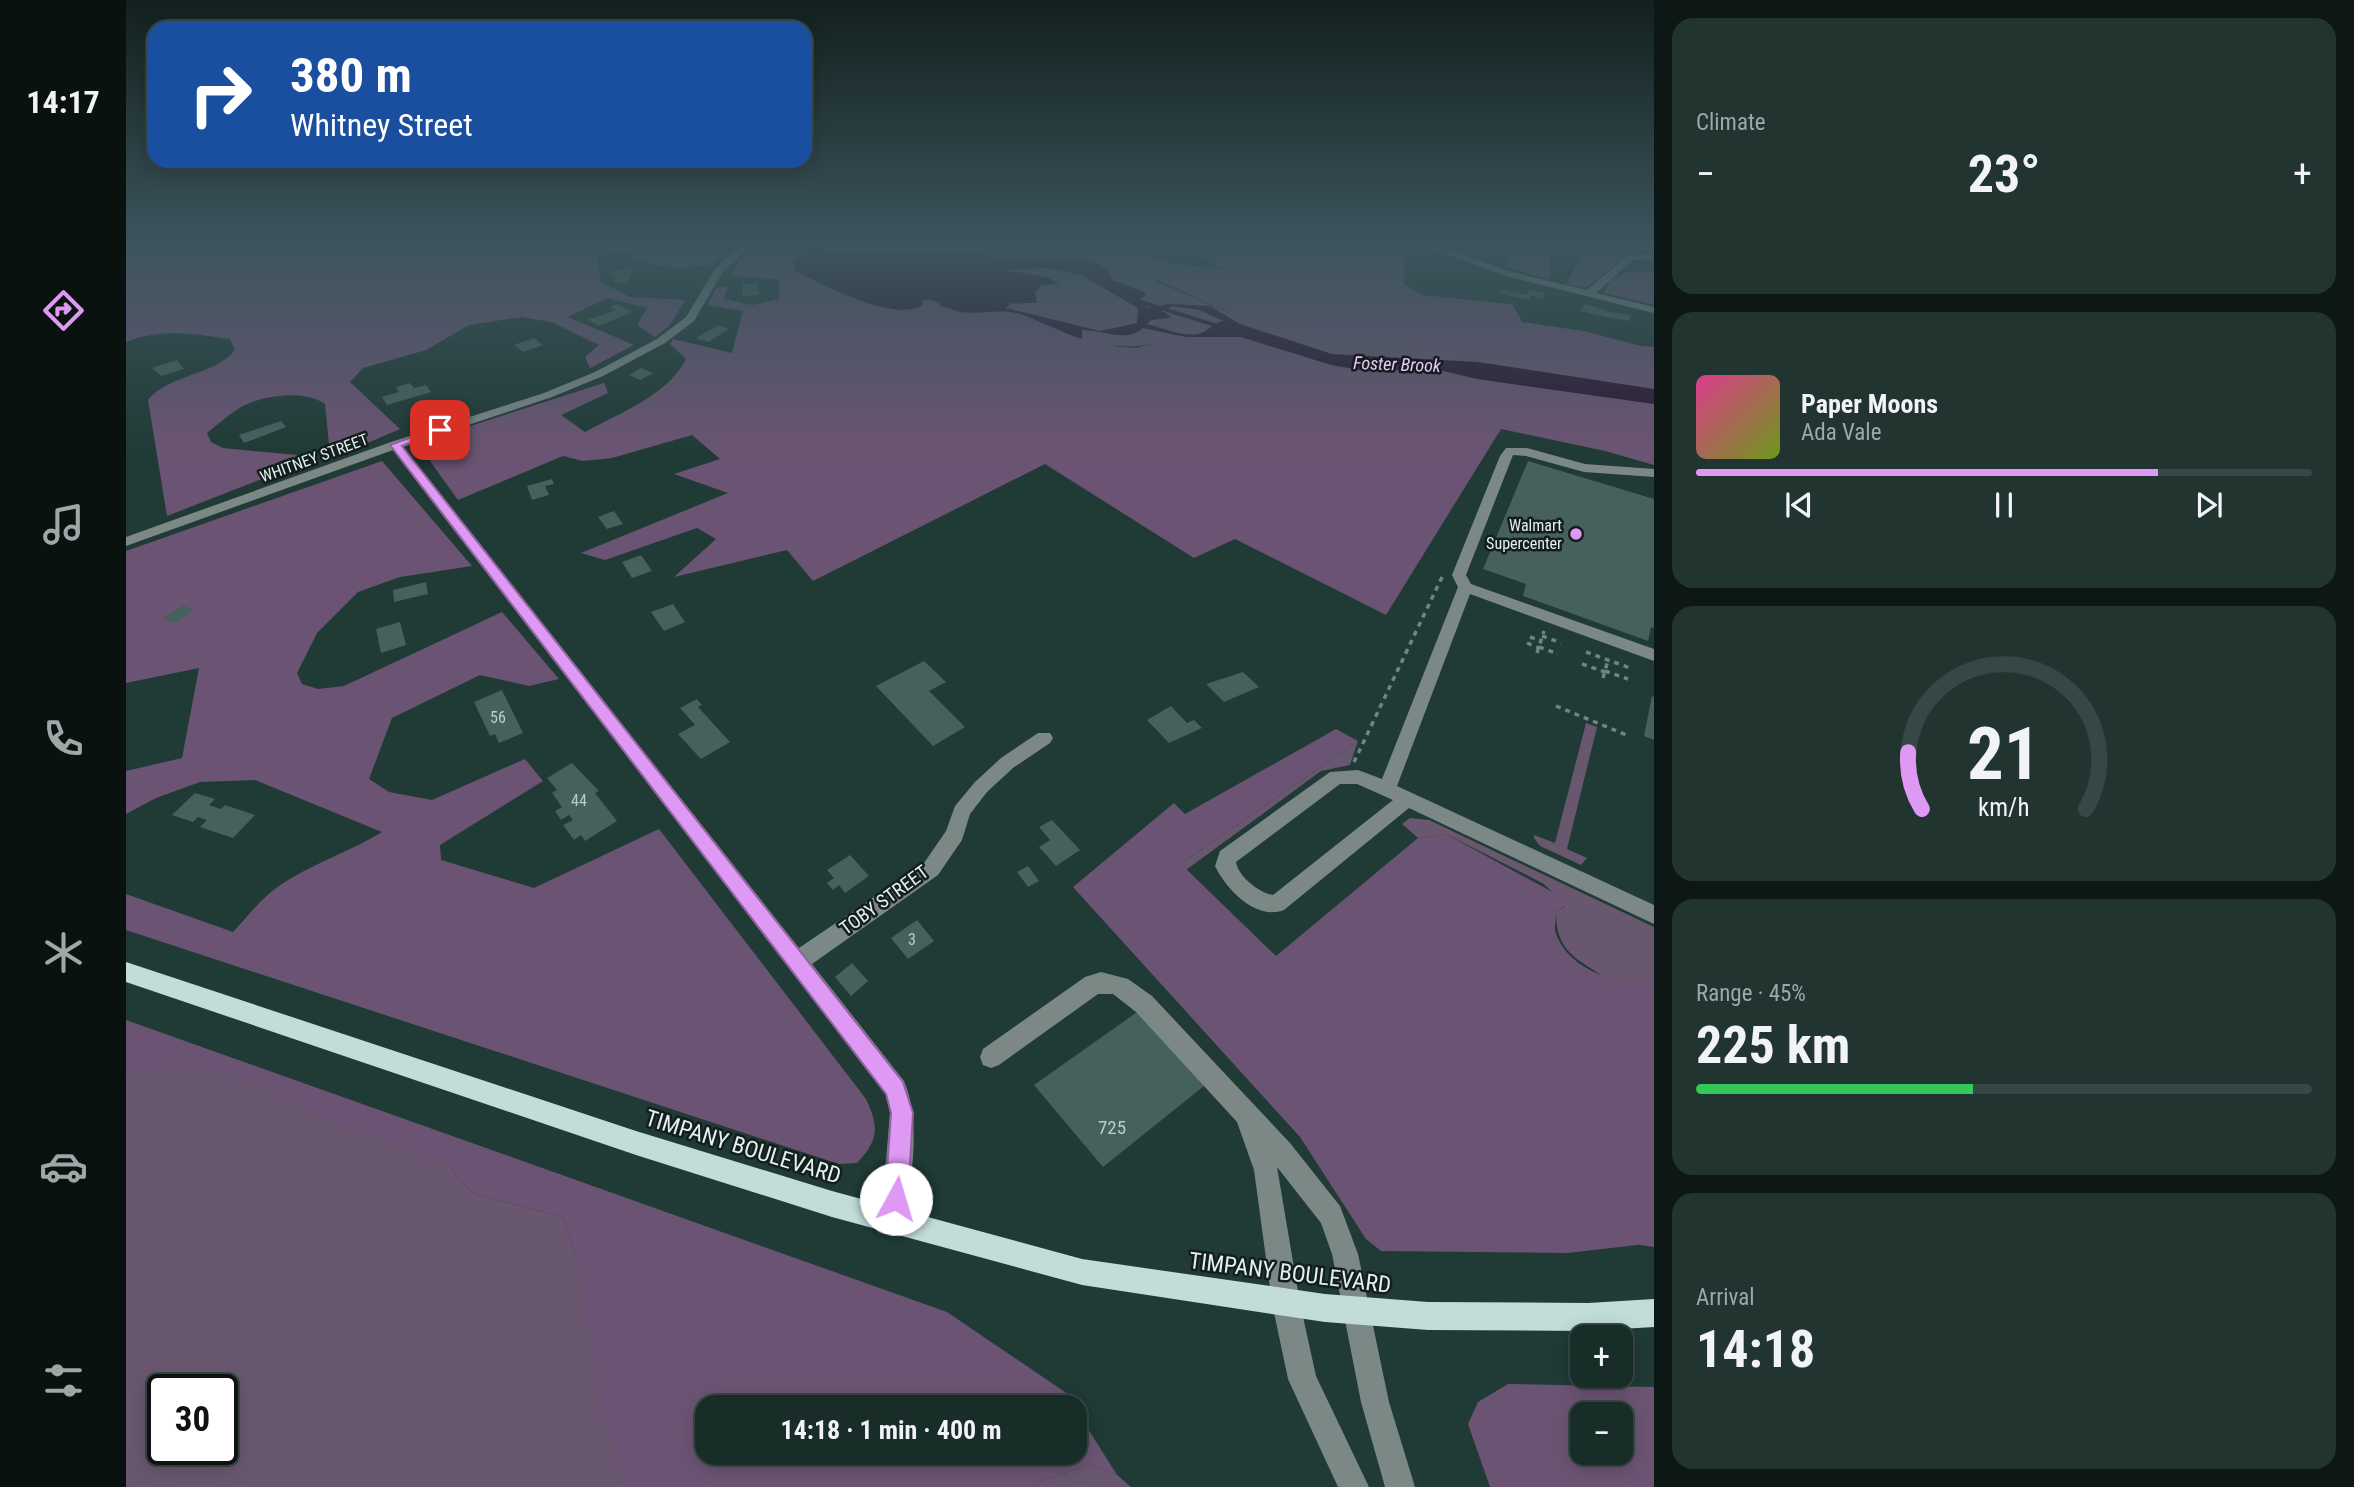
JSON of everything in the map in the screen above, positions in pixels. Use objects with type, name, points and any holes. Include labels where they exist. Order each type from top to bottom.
[{"type":"main road","name":"TIMPANY BOULEVARD","points":[[126,972],[636,1143],[894,1221],[1082,1272],[1357,1311],[1428,1316],[1588,1317],[1654,1313]]},
{"type":"street","name":"WHITNEY STREET","points":[[126,542],[395,445],[574,385],[661,341],[693,314]]},
{"type":"street","points":[[395,445],[525,608],[896,1089],[902,1113],[894,1221]]},
{"type":"street","points":[[1654,473],[1584,468],[1527,452],[1510,452],[1506,456],[1458,575],[1465,587],[1654,655]]},
{"type":"street","points":[[1387,789],[1465,587]]},
{"type":"street","name":"TOBY STREET","points":[[797,962],[931,869],[954,834],[962,811],[981,787],[1007,763],[1044,738]]},
{"type":"street","points":[[1408,799],[1277,904],[1257,899],[1225,866],[1227,857],[1336,777],[1358,777],[1387,789],[1654,915]]},
{"type":"street","points":[[991,1057],[1093,984],[1106,981],[1121,984],[1144,1004],[1281,1152],[1331,1215],[1345,1254],[1375,1402],[1400,1487]]},
{"type":"street","points":[[1238,1107],[1259,1146],[1266,1170],[1286,1303],[1303,1378],[1354,1487]]},
{"type":"path","points":[[1353,765],[1441,577],[1448,578]]},
{"type":"path","points":[[1538,653],[1546,625]]},
{"type":"path","points":[[1530,637],[1561,643]]},
{"type":"path","points":[[1527,643],[1558,654]]},
{"type":"path","points":[[1603,678],[1610,650]]},
{"type":"path","points":[[1586,652],[1630,668]]},
{"type":"path","points":[[1582,664],[1628,679]]},
{"type":"path","points":[[1556,706],[1629,736]]},
{"type":"shaded area","points":[[126,314],[573,314],[568,317],[634,345],[590,368],[585,357],[599,345],[552,322],[521,317],[469,325],[426,350],[363,368],[350,382],[400,429],[344,453],[329,444],[325,404],[316,399],[294,395],[270,397],[247,404],[207,433],[211,442],[223,448],[318,457],[167,516],[148,400],[168,385],[226,359],[235,350],[230,339],[191,334],[152,335],[126,342]]},
{"type":"shaded area","points":[[643,314],[677,314],[669,326],[655,337],[637,325]]},
{"type":"shaded area","points":[[742,314],[1022,314],[1068,335],[1120,347],[1137,348],[1174,338],[1225,335],[1360,370],[1439,370],[1654,404],[1654,465],[1605,451],[1501,429],[1386,615],[1235,539],[1194,558],[1045,464],[813,581],[787,550],[674,577],[716,539],[697,528],[605,560],[581,553],[728,493],[674,474],[720,459],[692,435],[612,458],[583,461],[563,456],[458,500],[417,443],[604,383],[608,393],[561,415],[585,432],[642,402],[678,372],[686,359],[670,344],[673,339],[732,353]]},
{"type":"shaded area","points":[[978,314],[1232,314],[1313,330],[1354,323],[1654,356],[1654,412],[1150,344],[1102,344],[1037,331]]},
{"type":"shaded area","points":[[1232,314],[1518,314],[1522,322],[1584,331],[1654,347],[1654,389],[1600,383],[1545,365],[1441,352],[1410,343],[1297,329]]},
{"type":"shaded area","points":[[382,461],[472,566],[400,577],[358,592],[317,633],[297,673],[302,684],[318,689],[344,686],[502,612],[559,679],[529,686],[480,675],[392,718],[369,779],[389,792],[432,800],[525,759],[543,781],[440,845],[441,860],[534,888],[659,829],[866,1099],[875,1133],[870,1147],[857,1163],[839,1164],[126,930],[126,894],[233,932],[271,892],[284,883],[382,832],[255,780],[200,782],[156,798],[126,814],[126,771],[182,758],[199,668],[126,683],[126,551]]},
{"type":"shaded area","points":[[1586,723],[1597,727],[1567,849],[1587,858],[1581,865],[1540,846],[1534,835],[1555,843]]},
{"type":"shaded area","points":[[1336,729],[1358,741],[1181,864],[1276,956],[1418,838],[1446,834],[1556,894],[1567,905],[1556,912],[1555,932],[1572,958],[1584,967],[1611,978],[1654,985],[1654,1243],[1568,1253],[1381,1251],[1366,1239],[1300,1137],[1073,887],[1174,803],[1185,814]]},
{"type":"shaded area","points":[[1358,741],[1350,765],[1321,771],[1186,870],[1181,864]]},
{"type":"shaded area","points":[[1410,818],[1429,820],[1654,927],[1654,1247],[1640,1245],[1607,979],[1564,946],[1557,926],[1556,912],[1566,906],[1544,884],[1446,834],[1418,838],[1402,824]]},
{"type":"shaded area","points":[[126,1020],[947,1312],[1067,1395],[695,1395],[695,1465],[1087,1465],[1087,1427],[1117,1475],[1090,1465],[1041,1481],[1036,1487],[626,1487],[601,1412],[576,1258],[562,1217],[474,1194],[447,1165],[329,1120],[255,1080],[196,1067],[126,1073]]},
{"type":"shaded area","points":[[126,1032],[255,1080],[447,1165],[474,1194],[562,1217],[576,1258],[628,1487],[126,1487]]},
{"type":"shaded area","points":[[1508,1384],[1570,1385],[1570,1388],[1654,1387],[1654,1487],[1490,1487],[1468,1424],[1478,1402]]},
{"type":"shaded area","points":[[1090,1465],[1117,1475],[1131,1487],[1036,1487],[1041,1481]]},
{"type":"water","points":[[1020,314],[1032,314],[1100,331],[1137,323],[1138,314],[1167,314],[1169,318],[1151,320],[1147,324],[1193,335],[1203,333],[1224,321],[1209,314],[1224,314],[1240,324],[1332,354],[1478,362],[1654,389],[1654,404],[1477,379],[1439,370],[1360,370],[1331,365],[1241,337],[1186,337],[1143,328],[1129,335],[1082,330],[1082,339]]},
{"type":"building","points":[[603,314],[626,314],[599,326],[587,320]]},
{"type":"building","points":[[1594,314],[1631,315],[1628,321]]},
{"type":"building","points":[[718,325],[729,329],[708,342],[696,338]]},
{"type":"building","points":[[534,338],[543,345],[523,352],[514,345]]},
{"type":"building","points":[[177,360],[184,369],[161,376],[152,368]]},
{"type":"building","points":[[641,368],[653,373],[640,380],[629,375]]},
{"type":"building","points":[[410,383],[414,388],[426,385],[431,392],[387,405],[382,397],[399,392],[396,387]]},
{"type":"building","points":[[281,421],[286,427],[244,443],[239,435]]},
{"type":"building","name":"Walmart Supercenter","points":[[1528,461],[1654,499],[1654,628],[1651,627],[1648,641],[1523,596],[1526,584],[1483,569]]},
{"type":"building","points":[[552,479],[554,484],[545,486],[549,495],[532,500],[527,486]]},
{"type":"building","points":[[614,511],[623,524],[607,529],[598,517]]},
{"type":"building","points":[[641,555],[652,571],[632,578],[622,562]]},
{"type":"building","points":[[426,582],[428,594],[394,602],[393,590]]},
{"type":"building","points":[[673,604],[685,622],[664,631],[651,612]]},
{"type":"building","points":[[183,605],[194,610],[174,623],[163,618]]},
{"type":"building","points":[[400,622],[406,645],[381,653],[376,629]]},
{"type":"building","points":[[924,661],[946,682],[929,691],[965,727],[933,746],[876,686]]},
{"type":"building","points":[[1243,672],[1259,687],[1224,702],[1206,684]]},
{"type":"building","points":[[502,690],[523,733],[499,743],[495,734],[490,736],[474,702]]},
{"type":"building","points":[[1652,696],[1654,697],[1654,740],[1644,736]]},
{"type":"building","points":[[697,699],[702,705],[698,707],[730,742],[701,759],[678,734],[695,725],[680,708]]},
{"type":"building","points":[[1171,706],[1187,723],[1194,720],[1202,728],[1169,743],[1147,720]]},
{"type":"building","points":[[572,763],[599,791],[595,793],[617,821],[585,841],[581,835],[574,840],[563,825],[573,820],[569,815],[561,820],[555,811],[562,807],[552,793],[557,790],[547,778]]},
{"type":"building","points":[[195,793],[215,799],[209,805],[221,809],[225,805],[255,815],[233,838],[200,827],[207,820],[198,817],[193,822],[172,815]]},
{"type":"building","points":[[1052,820],[1080,850],[1056,866],[1039,847],[1050,840],[1039,827]]},
{"type":"building","points":[[850,855],[869,876],[845,893],[839,885],[833,890],[827,883],[834,878],[827,870]]},
{"type":"building","points":[[1028,866],[1039,881],[1028,887],[1017,872]]},
{"type":"building","points":[[917,920],[934,941],[908,959],[891,938]]},
{"type":"building","points":[[852,963],[868,981],[851,996],[835,977]]},
{"type":"building","points":[[1140,1010],[1204,1086],[1103,1167],[1034,1085]]},
{"type":"waterway","name":"Foster Brook","points":[[1181,314],[1221,327]]},
{"type":"place","name":"Walmart Supercenter","points":[[1576,534]]},
{"type":"route","points":[[440,430],[395,445],[525,608],[896,1089],[902,1113],[896,1199]]}]
